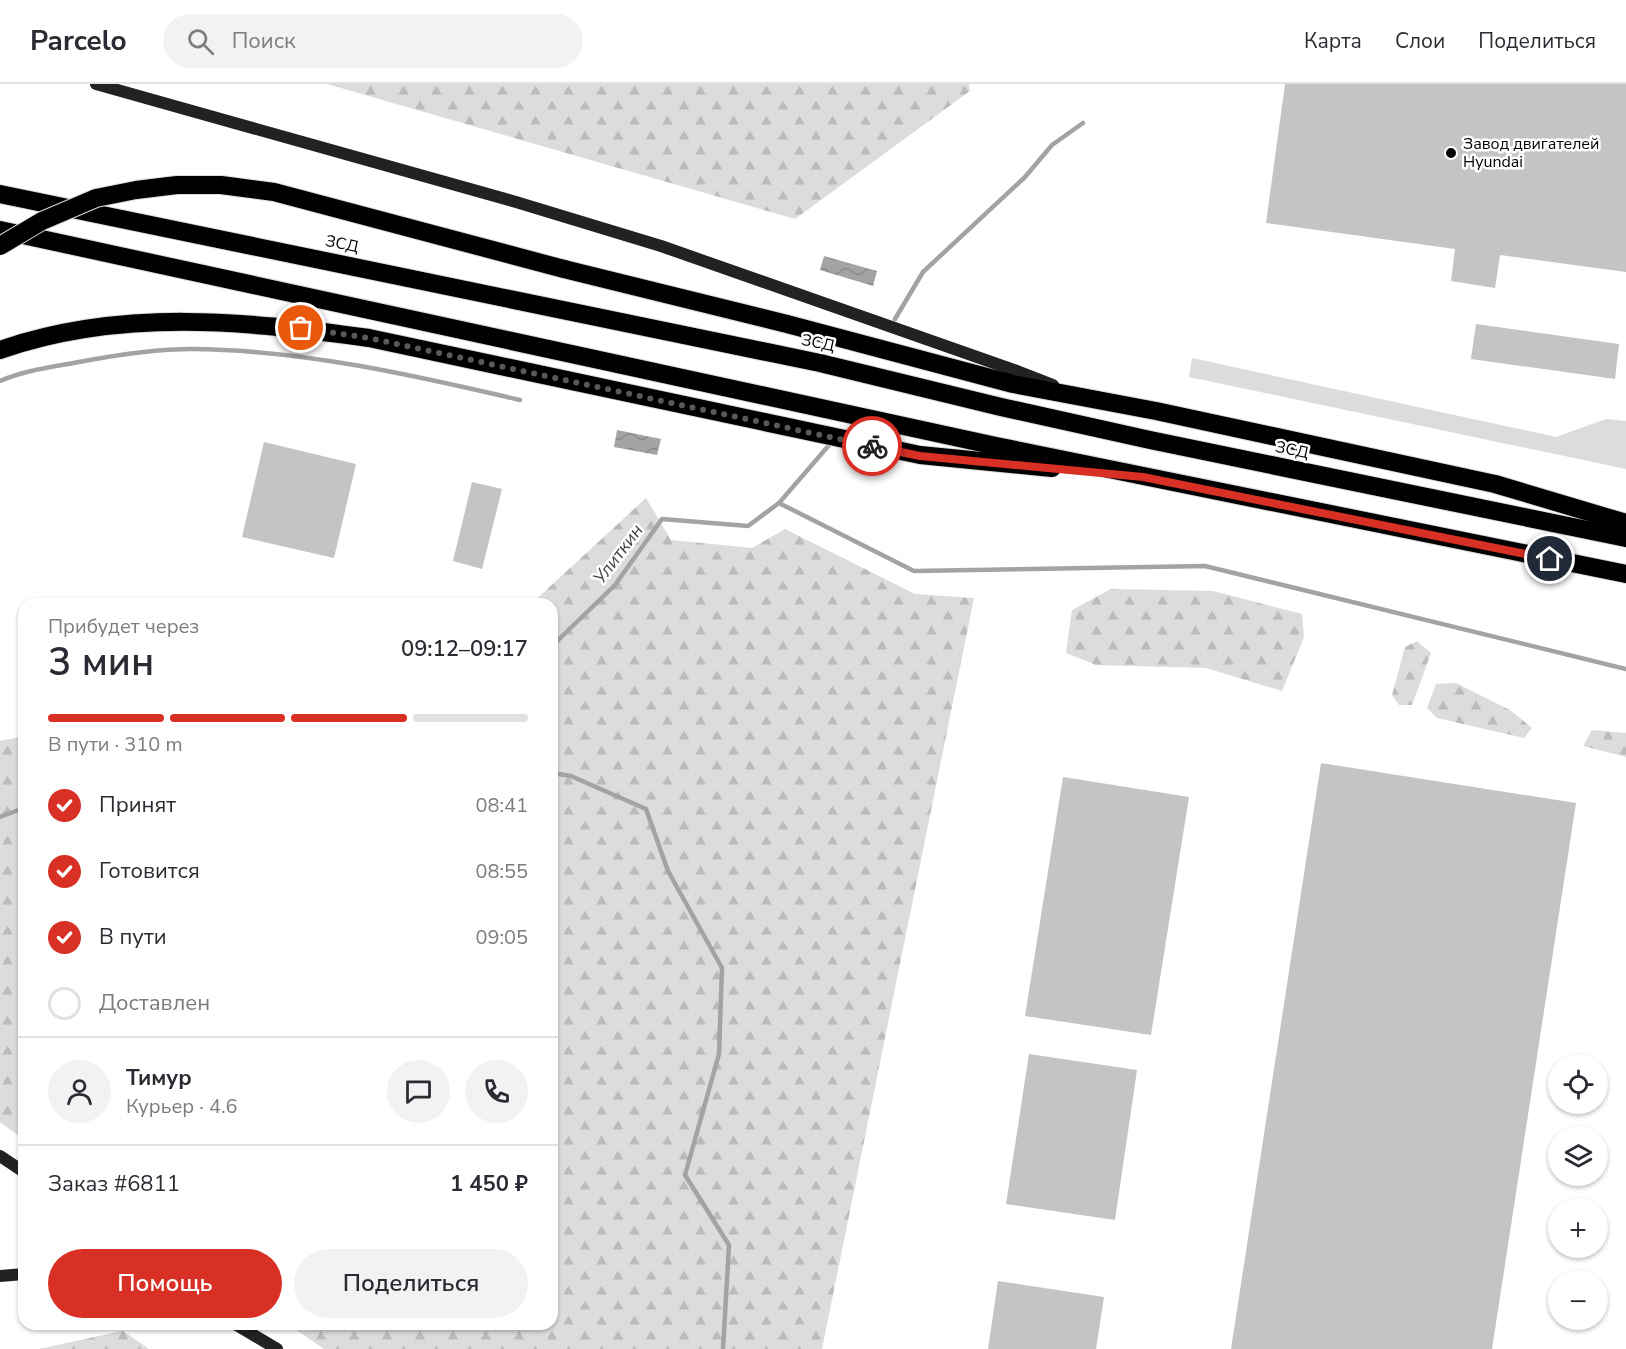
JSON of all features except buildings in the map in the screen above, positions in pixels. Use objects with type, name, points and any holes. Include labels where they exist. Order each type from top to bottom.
[{"type":"highway","points":[[0,246],[42,221],[96,198],[136,190],[177,185],[221,185],[274,192],[1013,384],[1495,484],[1626,523]]},
{"type":"highway","name":"ЗСД","points":[[0,194],[820,363],[1150,440],[1626,538]]},
{"type":"highway","points":[[0,230],[1143,477],[1626,574]]},
{"type":"highway","points":[[0,350],[72,330],[132,323],[176,320],[301,328],[369,338],[920,456],[1143,477]]},
{"type":"main road","points":[[96,84],[516,202],[661,246],[1017,370],[1083,398]]},
{"type":"main road","points":[[0,1156],[18,1168]]},
{"type":"main road","points":[[0,1276],[18,1274]]},
{"type":"main road","points":[[245,1330],[277,1349]]},
{"type":"main road","points":[[258,1330],[282,1349]]},
{"type":"green space","points":[[327,84],[969,84],[970,91],[795,219]]},
{"type":"green space","points":[[1192,358],[1556,437],[1606,419],[1626,421],[1626,469],[1189,377]]},
{"type":"green space","points":[[646,498],[671,540],[752,548],[785,529],[915,594],[974,598],[822,1349],[324,1349],[296,1330],[558,1330],[558,598],[538,598]]},
{"type":"green space","points":[[1111,589],[1213,591],[1302,614],[1304,637],[1282,691],[1206,668],[1096,665],[1066,653],[1072,610]]},
{"type":"green space","points":[[1417,641],[1431,653],[1412,705],[1399,705],[1392,695],[1405,647]]},
{"type":"green space","points":[[1456,683],[1510,710],[1532,728],[1524,738],[1437,718],[1427,708],[1436,684]]},
{"type":"green space","points":[[1592,730],[1626,733],[1626,757],[1583,746]]},
{"type":"green space","points":[[18,737],[18,1136],[0,1122],[0,741]]},
{"type":"green space","points":[[122,1331],[149,1349],[39,1349]]},
{"type":"water","points":[[824,256],[877,271],[873,286],[820,270]]},
{"type":"water","points":[[617,430],[661,439],[657,455],[614,447]]},
{"type":"waterway","points":[[895,319],[923,272],[1025,177],[1052,145],[1083,123]]},
{"type":"waterway","points":[[0,381],[39,369],[136,353],[178,349],[234,350],[358,366],[520,400]]},
{"type":"waterway","name":"Улиткин","points":[[558,640],[615,585],[662,519],[748,526],[779,503],[830,444]]},
{"type":"waterway","points":[[779,503],[914,571],[1205,566],[1626,669]]},
{"type":"waterway","points":[[558,774],[571,776],[646,809],[668,871],[722,968],[719,1054],[685,1175],[729,1245],[723,1349]]},
{"type":"waterway","name":"Улиткин","points":[[0,817],[18,810]]},
{"type":"way so far","points":[[301,328],[369,338],[872,446]]},
{"type":"place","name":"Завод двигателей Hyundai","points":[[1451,153]]},
{"type":"route","points":[[872,446],[920,456],[1143,477],[1550,559]]}]
